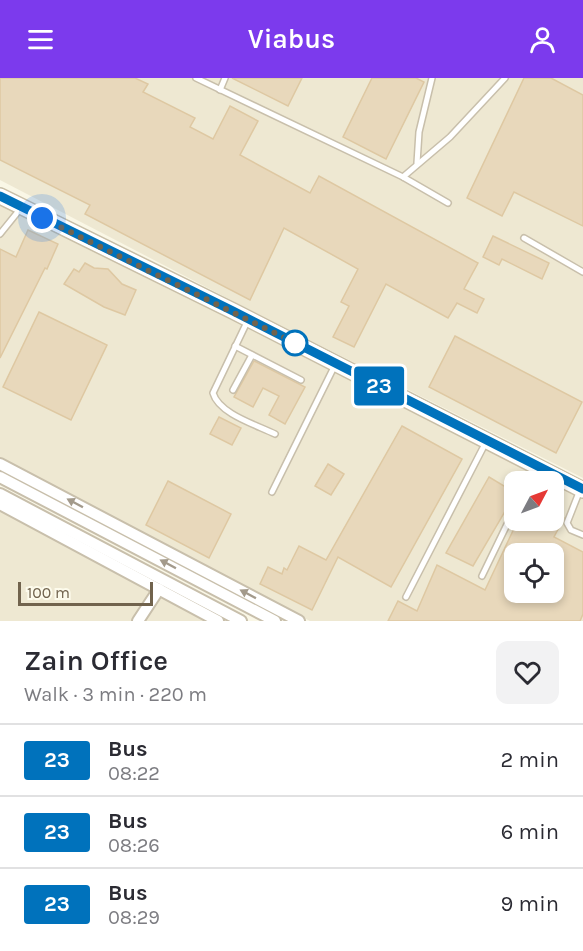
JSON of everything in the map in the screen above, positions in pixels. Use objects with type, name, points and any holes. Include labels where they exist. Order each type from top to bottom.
[{"type":"main road","points":[[0,196],[336,363],[582,489]]},
{"type":"street","points":[[0,464],[299,621]]},
{"type":"street","points":[[0,477],[275,621]]},
{"type":"street","points":[[0,494],[241,621]]},
{"type":"street","points":[[0,504],[218,621]]},
{"type":"street","points":[[138,621],[159,589]]},
{"type":"lane","points":[[196,78],[403,177],[448,203]]},
{"type":"lane","points":[[220,90],[225,78]]},
{"type":"lane","points":[[417,163],[419,132],[432,78]]},
{"type":"lane","points":[[403,177],[450,137],[505,78]]},
{"type":"lane","points":[[0,234],[21,207]]},
{"type":"lane","points":[[0,222],[8,225]]},
{"type":"lane","points":[[524,238],[583,272]]},
{"type":"lane","points":[[248,319],[213,393],[215,399],[228,411],[276,434]]},
{"type":"lane","points":[[235,346],[301,380]]},
{"type":"lane","points":[[233,390],[252,355]]},
{"type":"lane","points":[[272,492],[336,363]]},
{"type":"lane","points":[[406,597],[487,440]]},
{"type":"lane","points":[[533,471],[536,465]]},
{"type":"lane","points":[[582,489],[567,523],[571,530],[583,535]]},
{"type":"lane","points":[[482,576],[504,531]]},
{"type":"shaded area","points":[[0,78],[583,78],[583,478],[258,314],[0,180]]},
{"type":"shaded area","points":[[0,200],[531,471],[504,471],[504,531],[564,531],[564,488],[583,498],[583,621],[310,621],[0,457]]},
{"type":"shaded area","points":[[0,510],[138,583],[208,621],[0,621]]},
{"type":"building","points":[[0,78],[135,78],[148,84],[143,92],[195,118],[190,127],[213,139],[230,106],[258,121],[240,155],[310,193],[319,176],[478,263],[464,289],[484,299],[477,313],[457,303],[448,318],[386,284],[354,347],[333,337],[349,306],[341,302],[358,269],[284,228],[250,300],[85,214],[90,205],[0,160]]},
{"type":"building","points":[[232,78],[302,78],[288,106]]},
{"type":"building","points":[[372,78],[416,78],[424,82],[386,159],[343,137]]},
{"type":"building","points":[[524,78],[551,78],[583,95],[583,226],[514,192],[502,216],[467,198]]},
{"type":"building","points":[[28,230],[58,244],[0,358],[0,249],[16,257]]},
{"type":"building","points":[[493,236],[549,263],[542,279],[502,259],[499,265],[483,257]]},
{"type":"building","points":[[85,263],[94,268],[108,269],[122,284],[136,290],[125,315],[104,307],[64,284],[74,269],[79,272]]},
{"type":"building","points":[[39,312],[107,345],[71,420],[3,387]]},
{"type":"building","points":[[455,336],[582,402],[556,453],[429,387]]},
{"type":"building","points":[[254,361],[305,387],[285,424],[269,415],[279,396],[263,388],[253,407],[234,397]]},
{"type":"building","points":[[219,417],[241,428],[232,445],[210,434]]},
{"type":"building","points":[[402,426],[462,459],[391,587],[338,557],[312,610],[260,584],[268,567],[282,574],[284,568],[287,570],[299,546],[326,560]]},
{"type":"building","points":[[328,464],[344,474],[331,495],[315,486]]},
{"type":"building","points":[[489,477],[504,486],[504,513],[473,566],[446,553]]},
{"type":"building","points":[[168,481],[231,514],[209,558],[146,525]]},
{"type":"building","points":[[513,531],[557,531],[554,537],[583,552],[583,614],[580,621],[388,621],[398,601],[417,611],[437,565],[485,590],[504,550],[504,603],[564,603],[564,543],[507,543]]},
{"type":"bus line","name":"23","points":[[0,196],[233,311],[583,489]]},
{"type":"route","points":[[42,218],[301,346],[295,343]]}]
